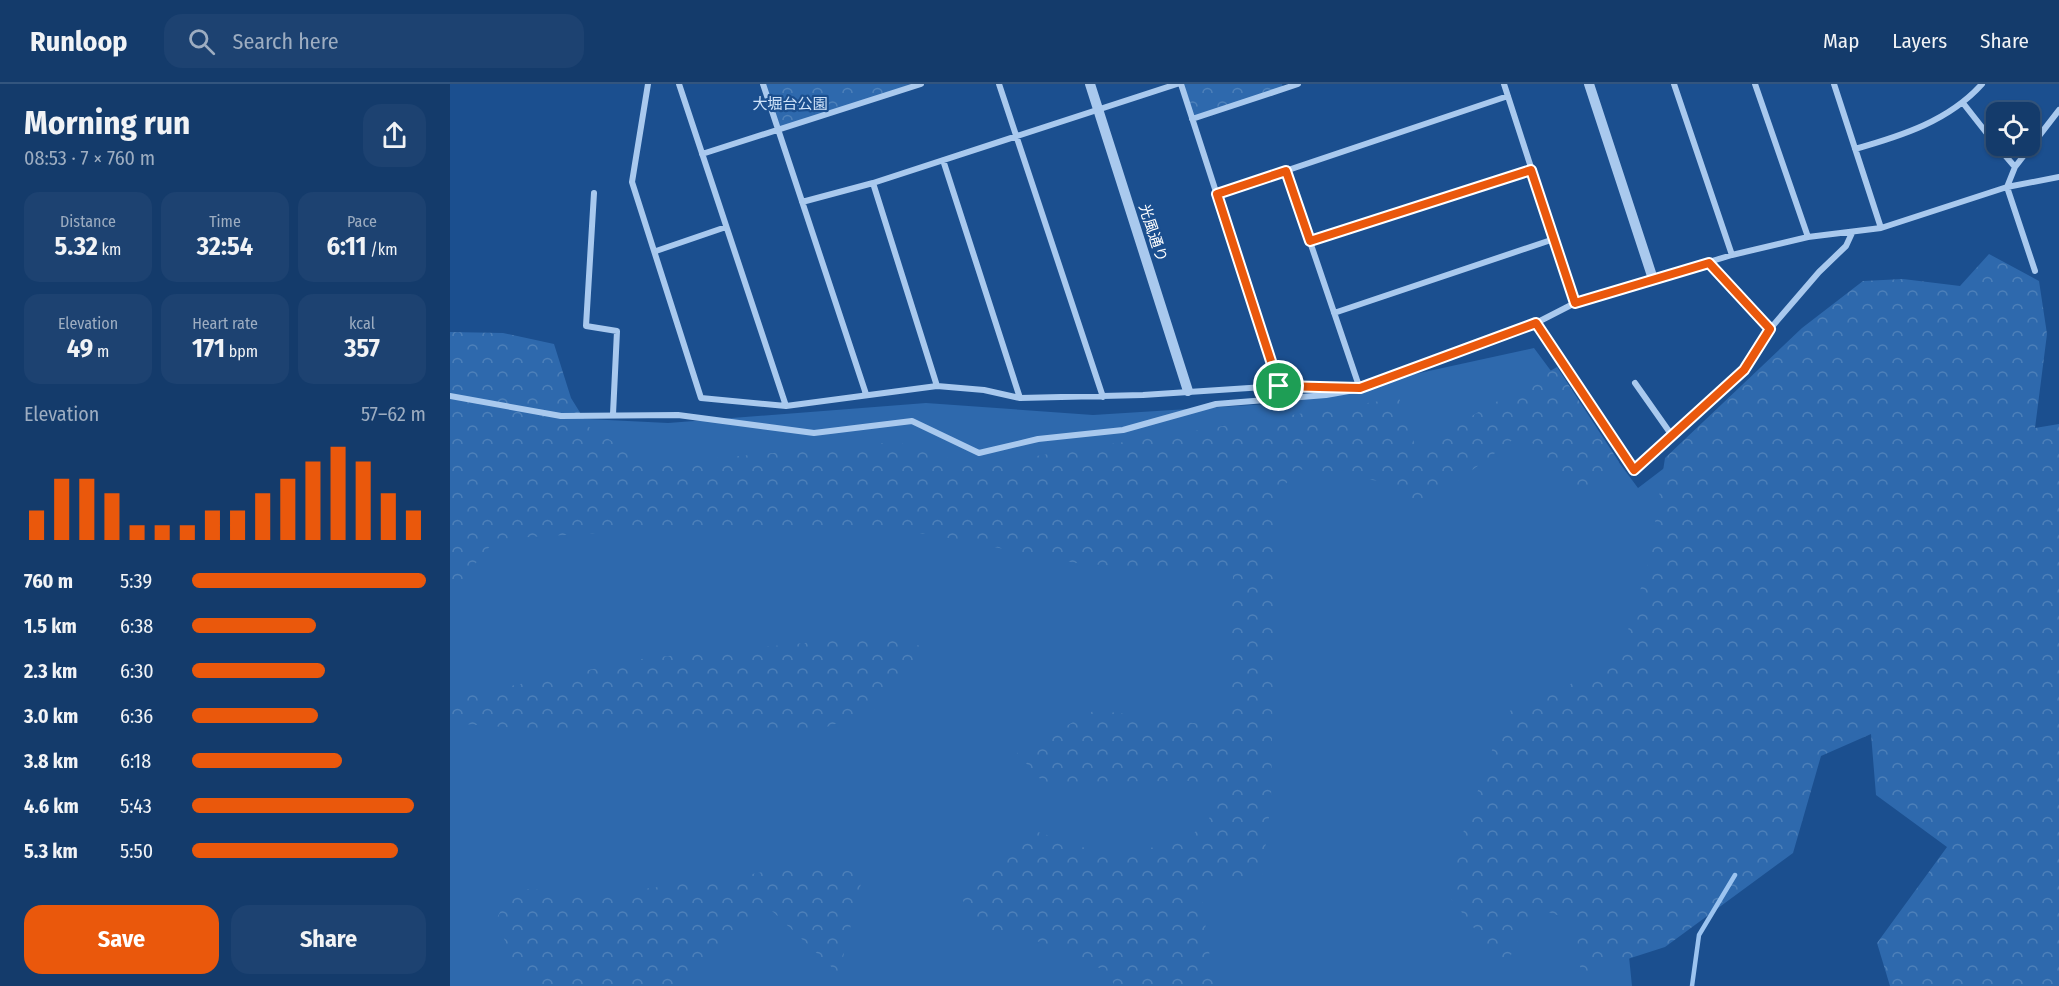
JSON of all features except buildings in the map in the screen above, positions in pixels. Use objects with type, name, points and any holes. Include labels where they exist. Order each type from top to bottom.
[{"type":"street","points":[[648,84],[632,182],[656,251],[701,398],[786,405],[937,386],[984,390],[1020,398],[1103,397],[1279,386],[1360,388]]},
{"type":"street","points":[[679,84],[786,405]]},
{"type":"street","points":[[763,84],[866,394]]},
{"type":"street","points":[[702,154],[921,84]]},
{"type":"street","points":[[999,84],[1103,397]]},
{"type":"street","name":"光風通り","points":[[1090,84],[1188,392]]},
{"type":"street","points":[[802,202],[873,183],[1098,108],[1179,84],[1279,386]]},
{"type":"street","points":[[1192,119],[1298,84]]},
{"type":"street","points":[[1504,84],[1575,303]]},
{"type":"street","points":[[1589,84],[1653,279]]},
{"type":"street","points":[[1674,84],[1732,255]]},
{"type":"street","points":[[1755,84],[1808,237]]},
{"type":"street","points":[[1834,84],[1881,228]]},
{"type":"street","points":[[1855,149],[1908,134],[1963,103],[1982,84]]},
{"type":"street","points":[[1217,194],[1508,96]]},
{"type":"street","points":[[1963,103],[1986,131]]},
{"type":"street","points":[[2035,271],[2007,187],[2015,167],[2059,110]]},
{"type":"street","points":[[2006,156],[2015,167]]},
{"type":"street","points":[[943,160],[1020,398]]},
{"type":"street","points":[[1310,241],[1531,170]]},
{"type":"street","points":[[1286,171],[1360,388]]},
{"type":"street","points":[[450,396],[561,416],[614,414],[678,416],[814,433],[912,421],[979,453],[1038,439],[1123,430],[1216,404],[1326,395],[1360,388],[1536,323],[1575,303],[1732,255],[1808,237],[1881,228],[2007,187],[2059,177]]},
{"type":"street","points":[[873,183],[937,386]]},
{"type":"street","points":[[594,193],[586,326],[617,331],[614,414]]},
{"type":"street","points":[[656,251],[726,227]]},
{"type":"street","points":[[1536,323],[1634,470],[1673,437],[1744,370],[1770,329],[1819,272],[1846,246],[1852,233]]},
{"type":"street","points":[[1334,313],[1554,238]]},
{"type":"street","points":[[1709,263],[1770,329]]},
{"type":"street","points":[[1635,383],[1673,437]]},
{"type":"green space","name":"大堀台公園","points":[[763,84],[920,84],[778,130]]},
{"type":"green space","points":[[1181,84],[1282,84],[1284,89],[1192,119]]},
{"type":"green space","points":[[1989,254],[2039,281],[2047,334],[2035,428],[2059,424],[2059,986],[1890,986],[1877,943],[1947,847],[1876,795],[1871,734],[1821,756],[1793,853],[1665,947],[1581,974],[1575,921],[1533,907],[1505,968],[1449,896],[1462,836],[1505,713],[1618,663],[1649,561],[1665,458],[1802,328],[1863,281],[1903,279],[1960,286]]},
{"type":"green space","points":[[450,332],[503,333],[554,344],[571,398],[589,427],[649,464],[897,442],[973,466],[1399,398],[1416,448],[1557,367],[1619,462],[1579,499],[1523,432],[1423,507],[1379,481],[1298,469],[1276,496],[1271,800],[1262,875],[1199,880],[1214,986],[1115,986],[1106,971],[1016,932],[978,933],[960,894],[1029,829],[1109,856],[1180,842],[1207,824],[1220,791],[1194,781],[1043,782],[1017,753],[1095,710],[1201,724],[1228,718],[1233,575],[1076,563],[928,534],[723,526],[496,539],[450,594]]},
{"type":"green space","points":[[1534,348],[1638,488],[1730,418],[1626,927],[1632,986],[450,986],[450,412],[668,423],[926,403],[1093,415],[1282,403]]},
{"type":"green space","points":[[890,635],[928,649],[875,709],[824,728],[570,732],[450,723],[450,702],[461,696],[647,658]]},
{"type":"green space","points":[[815,862],[863,875],[839,974],[771,910],[744,923],[687,986],[531,986],[521,978],[496,920],[512,888],[606,894],[747,875]]},
{"type":"waterway","points":[[1692,986],[1699,935],[1735,875]]},
{"type":"route","points":[[1531,170],[1575,303],[1709,263],[1770,329],[1744,370],[1673,437],[1634,470],[1536,323],[1360,388],[1279,386],[1217,194],[1286,171],[1310,241],[1531,170]]}]
